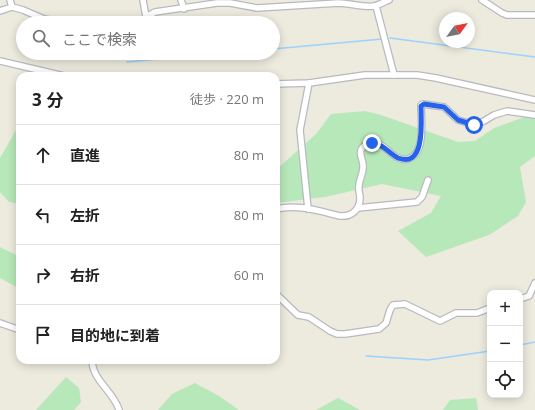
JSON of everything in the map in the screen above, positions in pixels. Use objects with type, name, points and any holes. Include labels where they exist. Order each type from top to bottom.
[{"type":"street","points":[[10,0],[12,7]]},
{"type":"street","points":[[143,0],[146,16]]},
{"type":"street","points":[[181,0],[184,9]]},
{"type":"street","points":[[148,16],[155,12],[217,3],[230,3],[257,8],[339,3],[369,7],[376,6],[389,0]]},
{"type":"street","points":[[482,0],[507,15],[535,15]]},
{"type":"street","points":[[376,6],[394,75]]},
{"type":"street","points":[[0,11],[12,7],[37,16]]},
{"type":"street","points":[[0,61],[47,72]]},
{"type":"street","points":[[280,84],[310,83],[365,75],[417,75],[535,100]]},
{"type":"street","points":[[308,208],[300,130],[310,83]]},
{"type":"street","points":[[280,208],[308,208],[346,216],[353,213],[358,208],[360,200],[358,186],[363,173],[360,153],[362,148],[365,145],[378,143],[397,157],[405,160],[411,158],[416,154],[418,149],[421,136],[421,106],[424,104],[444,107],[458,120],[474,125],[507,110],[535,115]]},
{"type":"street","points":[[358,208],[416,202],[422,197],[428,180]]},
{"type":"street","points":[[523,298],[528,296],[535,283]]},
{"type":"street","points":[[280,298],[298,315],[309,317],[330,332],[337,334],[379,329],[386,323],[390,310],[394,305],[405,304],[440,321],[456,313],[477,313],[487,309]]},
{"type":"street","points":[[0,323],[16,329]]},
{"type":"street","points":[[92,364],[96,374],[114,399],[119,410]]},
{"type":"green space","points":[[365,111],[381,115],[458,142],[475,141],[494,128],[535,113],[535,156],[520,167],[526,202],[518,216],[489,235],[426,257],[398,231],[431,213],[441,196],[382,184],[325,197],[280,203],[280,166],[316,134],[331,114]]},
{"type":"green space","points":[[16,130],[16,203],[9,202],[0,192],[0,158]]},
{"type":"green space","points":[[0,247],[16,255],[16,287],[0,278]]},
{"type":"green space","points":[[66,377],[79,388],[81,402],[74,410],[36,410]]},
{"type":"green space","points":[[195,383],[219,396],[239,410],[158,410],[172,394]]},
{"type":"green space","points":[[338,398],[360,410],[316,410]]},
{"type":"green space","points":[[476,398],[478,410],[443,410],[450,400]]},
{"type":"waterway","points":[[390,38],[535,57]]},
{"type":"waterway","points":[[280,48],[382,39]]},
{"type":"waterway","points":[[127,62],[149,60]]},
{"type":"waterway","points":[[523,344],[535,342]]},
{"type":"waterway","points":[[366,356],[428,360],[487,351]]},
{"type":"route","points":[[372,143],[378,143],[397,157],[405,160],[411,158],[416,154],[418,149],[421,136],[421,106],[424,104],[444,107],[458,120],[474,125]]}]
